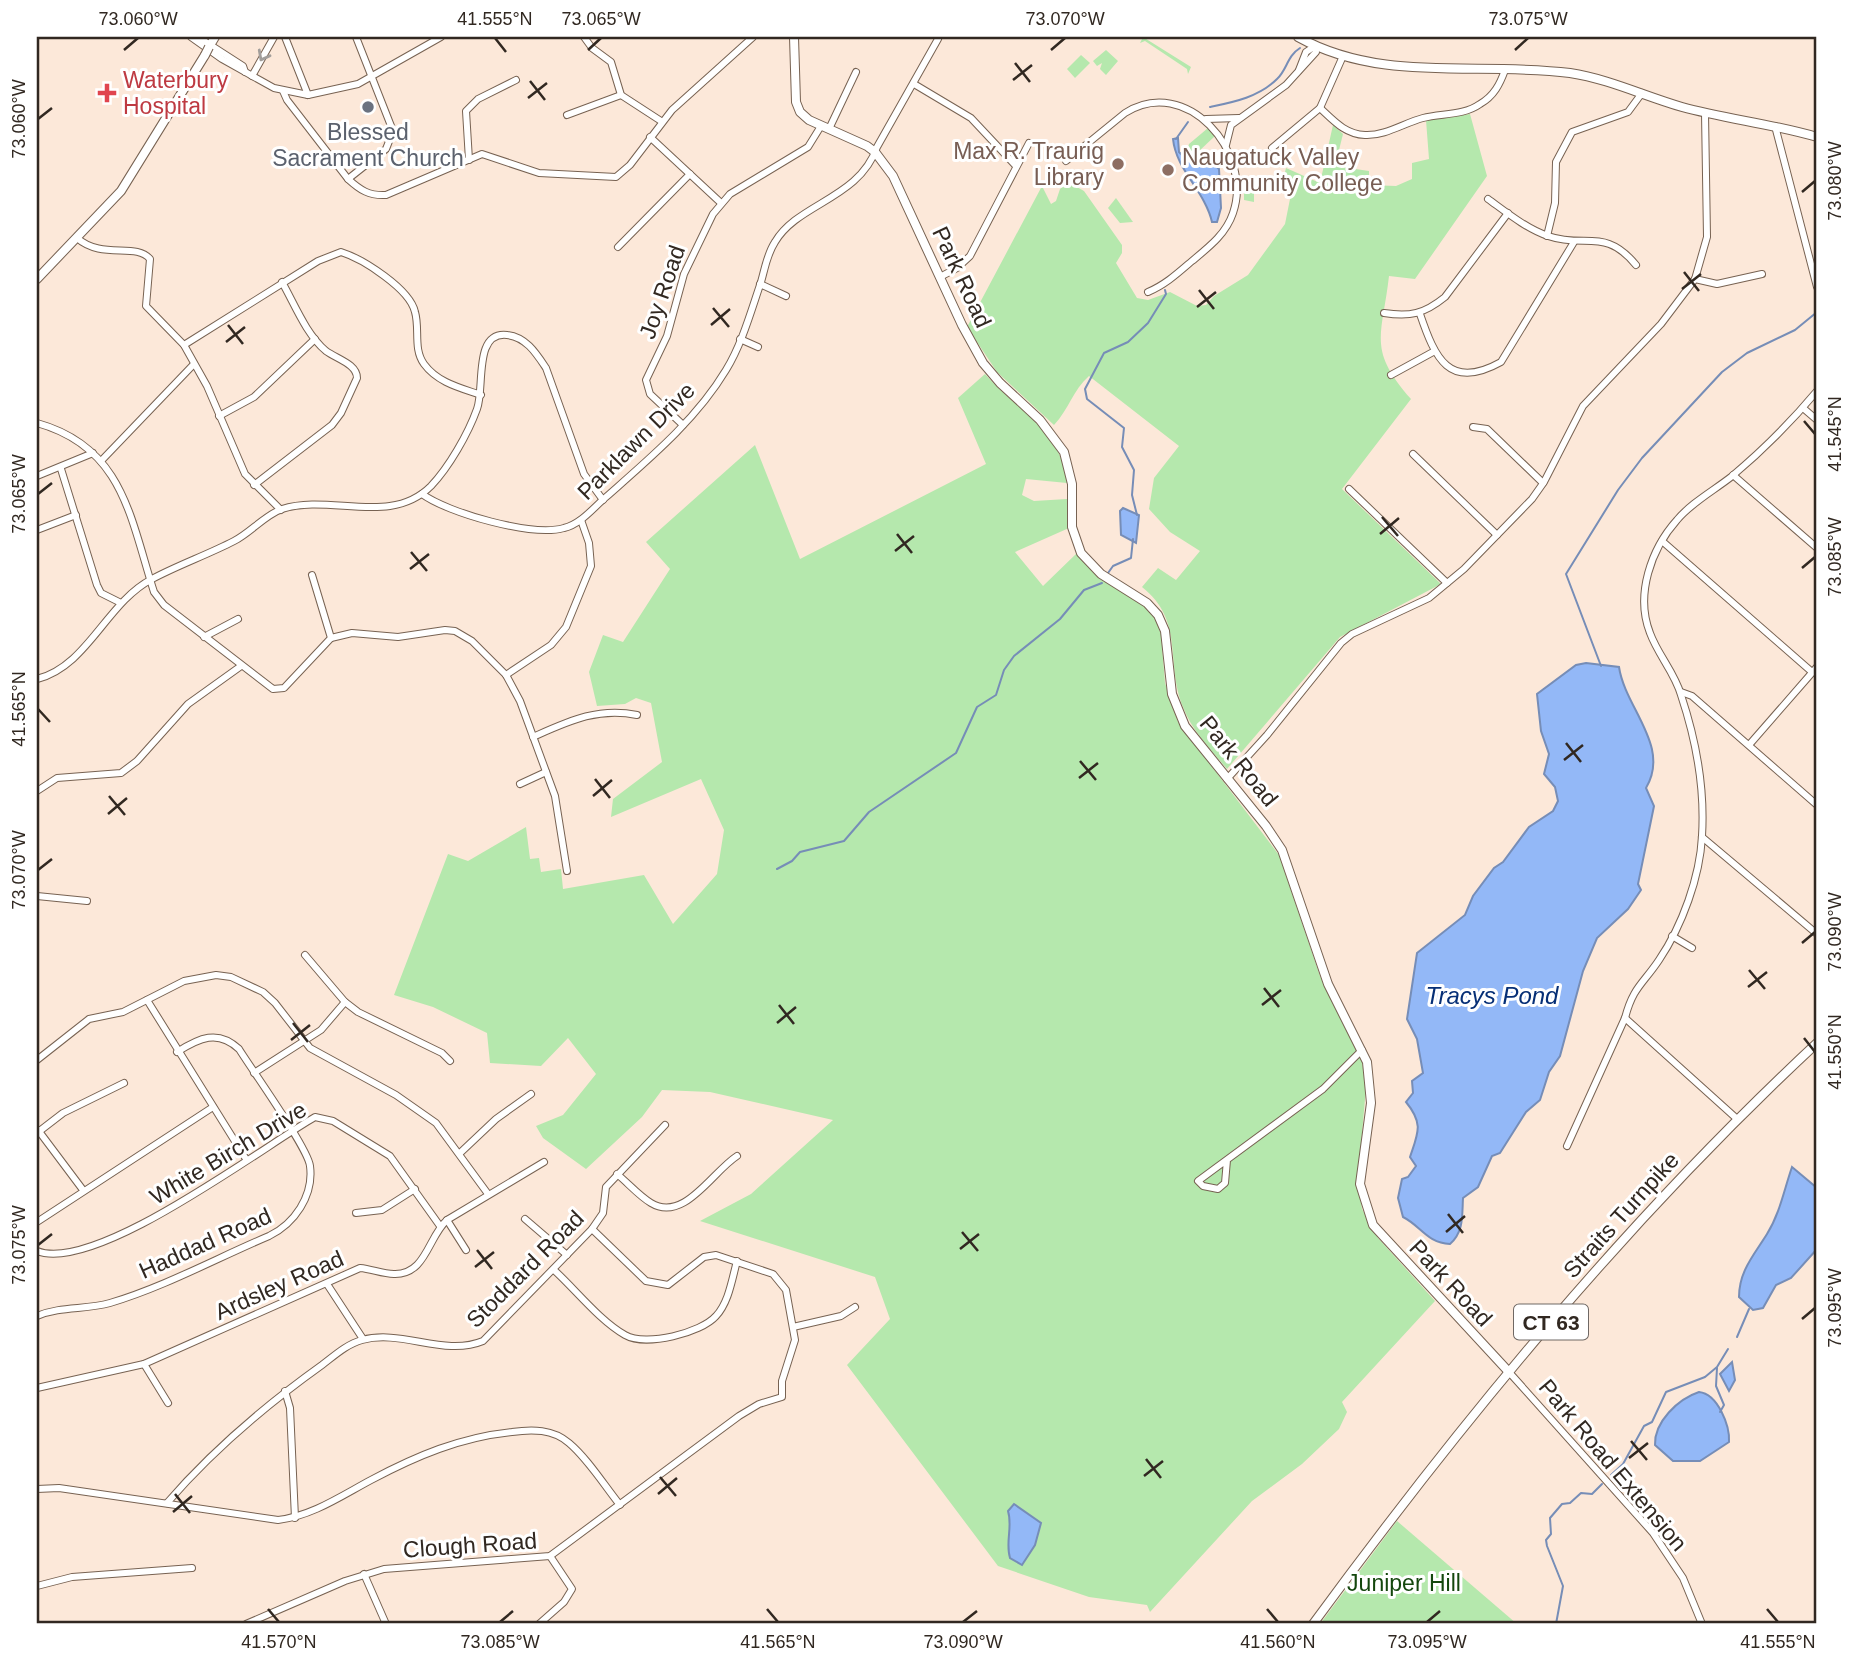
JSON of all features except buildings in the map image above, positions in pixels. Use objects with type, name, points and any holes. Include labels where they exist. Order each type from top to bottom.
[{"type":"main road","points":[[37,279],[121,191],[215,37]]},
{"type":"main road","points":[[1298,37],[1343,56],[1401,68],[1583,75],[1705,113],[1817,136]]},
{"type":"main road","name":"Park Road","points":[[795,38],[797,108],[804,117],[875,152],[893,176],[983,362],[1060,444],[1070,470],[1072,527],[1081,553],[1101,574],[1147,603],[1158,615],[1166,631],[1170,685],[1179,713],[1194,741],[1266,826],[1282,850],[1328,984],[1362,1050],[1371,1080],[1371,1103],[1360,1184],[1366,1212],[1381,1237],[1508,1371]]},
{"type":"main road","name":"Straits Turnpike","points":[[1313,1624],[1508,1371],[1736,1118],[1817,1043]]},
{"type":"street","points":[[191,37],[248,74],[283,91],[308,95],[337,91],[373,77],[437,38]]},
{"type":"street","points":[[198,37],[208,49],[243,66],[248,74]]},
{"type":"street","points":[[248,74],[274,37]]},
{"type":"street","points":[[285,37],[308,95]]},
{"type":"street","points":[[348,179],[375,160],[391,141],[391,121],[356,37]]},
{"type":"street","points":[[584,37],[592,48],[611,62],[621,95],[661,121]]},
{"type":"street","points":[[283,91],[286,100],[348,179],[367,193],[386,195],[482,154],[491,154],[539,173],[616,177],[630,165],[661,121],[753,37]]},
{"type":"street","name":"Parklawn Drive","points":[[422,494],[445,508],[534,530],[564,528],[581,520],[683,425],[726,370],[740,340],[769,255],[783,231],[840,194],[874,159],[875,152],[938,39]]},
{"type":"street","points":[[1226,146],[1227,134],[1239,118],[1274,96],[1314,56],[1315,46]]},
{"type":"street","points":[[1272,148],[1320,108],[1343,56]]},
{"type":"street","points":[[1320,108],[1348,131],[1366,135],[1381,133],[1422,118],[1457,113],[1480,105],[1499,85],[1506,70]]},
{"type":"street","name":"Joy Road","points":[[683,425],[650,394],[646,380],[667,336],[690,258],[721,203],[757,177],[800,153],[815,139],[825,127],[856,72]]},
{"type":"street","points":[[469,160],[466,111],[478,99],[516,80]]},
{"type":"street","points":[[914,84],[971,118],[1016,166]]},
{"type":"street","points":[[1547,236],[1555,202],[1556,162],[1572,132],[1628,113],[1642,93]]},
{"type":"street","points":[[567,115],[621,95]]},
{"type":"street","points":[[1066,161],[1136,107],[1155,102],[1172,104],[1204,119],[1226,146],[1234,162],[1237,185],[1237,199],[1228,225],[1211,246],[1165,284],[1148,292]]},
{"type":"street","points":[[1227,779],[1267,735],[1340,643],[1352,634],[1429,597],[1497,535],[1544,483],[1583,406],[1661,324],[1695,279],[1707,237],[1705,113]]},
{"type":"street","points":[[1204,119],[1239,118]]},
{"type":"street","points":[[1776,126],[1814,262],[1817,287]]},
{"type":"street","points":[[650,137],[721,203]]},
{"type":"street","points":[[940,276],[957,268],[970,256],[1029,143]]},
{"type":"street","points":[[618,247],[690,174]]},
{"type":"street","points":[[1488,199],[1547,236],[1574,242],[1601,240],[1624,250],[1636,265]]},
{"type":"street","points":[[1384,313],[1420,314],[1445,297],[1508,213]]},
{"type":"street","points":[[77,238],[95,250],[145,253],[151,268],[145,297],[146,306],[184,345],[245,474],[281,510]]},
{"type":"street","points":[[1420,314],[1433,352],[1450,369],[1480,373],[1501,362],[1574,242]]},
{"type":"street","points":[[184,345],[326,257],[346,254],[404,291],[411,300],[416,312],[418,352],[428,370],[437,378],[481,395]]},
{"type":"street","points":[[1695,279],[1705,284],[1717,284],[1762,274]]},
{"type":"street","points":[[254,485],[332,425],[341,413],[357,372],[315,339],[282,282]]},
{"type":"street","points":[[760,284],[786,296]]},
{"type":"street","points":[[37,679],[67,663],[121,603],[150,580],[234,541],[281,510],[312,504],[380,508],[397,505],[422,494],[440,475],[475,415],[481,395],[483,349],[488,341],[503,334],[526,343],[546,368],[584,474],[603,500]]},
{"type":"street","points":[[219,415],[254,397],[315,339]]},
{"type":"street","points":[[740,340],[758,347]]},
{"type":"street","points":[[1391,375],[1433,352]]},
{"type":"street","points":[[101,461],[194,365]]},
{"type":"street","points":[[1567,1146],[1625,1018],[1631,998],[1640,981],[1659,961],[1672,936],[1696,876],[1702,836],[1701,776],[1681,692],[1650,632],[1645,609],[1646,576],[1662,541],[1677,519],[1733,475],[1803,408],[1817,391]]},
{"type":"street","points":[[1803,408],[1817,421]]},
{"type":"street","points":[[37,423],[72,434],[101,461],[118,484],[154,592],[164,605],[241,666],[279,691],[331,638],[352,633],[398,637],[454,631],[472,641],[506,675],[533,737],[560,815],[567,871]]},
{"type":"street","points":[[1473,427],[1487,429],[1544,483]]},
{"type":"street","points":[[37,476],[61,469],[93,453]]},
{"type":"street","points":[[1413,454],[1497,535]]},
{"type":"street","points":[[61,469],[101,593],[121,603]]},
{"type":"street","points":[[1733,475],[1817,548]]},
{"type":"street","points":[[1349,489],[1447,583]]},
{"type":"street","points":[[37,530],[76,515]]},
{"type":"street","points":[[506,675],[551,645],[566,627],[591,566],[589,543],[581,520]]},
{"type":"street","points":[[1662,541],[1815,669],[1749,745]]},
{"type":"street","points":[[312,575],[331,638]]},
{"type":"street","points":[[204,637],[237,618]]},
{"type":"street","points":[[37,791],[57,778],[121,773],[137,761],[188,704],[241,666]]},
{"type":"street","points":[[1681,692],[1692,696],[1817,805]]},
{"type":"street","points":[[533,737],[592,713],[619,712],[637,715]]},
{"type":"street","points":[[520,783],[546,772]]},
{"type":"street","points":[[1702,836],[1817,934]]},
{"type":"street","points":[[37,896],[87,901]]},
{"type":"street","points":[[1672,936],[1692,948]]},
{"type":"street","points":[[305,955],[345,1002],[367,1016],[442,1053],[450,1061]]},
{"type":"street","points":[[37,1060],[89,1019],[123,1012],[184,981],[216,975],[231,977],[263,992],[275,1003],[310,1048],[416,1108],[436,1123],[488,1194]]},
{"type":"street","points":[[147,1000],[177,1052],[246,1158]]},
{"type":"street","points":[[254,1073],[320,1030],[345,1002]]},
{"type":"street","points":[[1625,1018],[1736,1118]]},
{"type":"street","name":"Haddad Road","points":[[37,1316],[53,1309],[108,1304],[135,1294],[284,1229],[300,1209],[311,1167],[291,1130],[239,1049],[223,1038],[209,1036],[177,1052]]},
{"type":"street","points":[[1227,1160],[1226,1183],[1218,1189],[1203,1186],[1198,1181],[1323,1090],[1362,1050]]},
{"type":"street","points":[[83,1190],[37,1131],[63,1113],[124,1083]]},
{"type":"street","points":[[460,1153],[496,1119],[531,1094]]},
{"type":"street","name":"White Birch Drive","points":[[37,1222],[213,1107]]},
{"type":"street","name":"White Birch Drive","points":[[37,1251],[72,1251],[109,1240],[159,1215],[315,1117],[324,1117],[390,1156],[440,1226]]},
{"type":"street","name":"Stoddard Road","points":[[363,1339],[454,1347],[474,1345],[492,1334],[592,1229],[603,1213],[606,1187],[665,1125]]},
{"type":"street","points":[[617,1174],[651,1204],[671,1208],[684,1204],[717,1170],[737,1156]]},
{"type":"street","name":"Ardsley Road","points":[[37,1388],[144,1364],[360,1268],[390,1274],[409,1270],[427,1252],[440,1226],[447,1220],[544,1162]]},
{"type":"street","points":[[356,1213],[382,1210],[415,1189]]},
{"type":"street","points":[[525,1219],[567,1255]]},
{"type":"street","points":[[447,1220],[466,1250]]},
{"type":"street","points":[[592,1229],[646,1281],[654,1285],[668,1285],[704,1257],[716,1255],[774,1274],[786,1290],[793,1327],[841,1315],[855,1307]]},
{"type":"street","points":[[554,1270],[627,1336],[659,1341],[710,1321],[717,1315],[729,1292],[737,1261]]},
{"type":"street","points":[[167,1503],[285,1391],[350,1345],[363,1339],[327,1284]]},
{"type":"street","name":"Clough Road","points":[[246,1624],[364,1574],[399,1567],[550,1556],[739,1416],[759,1404],[782,1397],[782,1381],[794,1349],[793,1327]]},
{"type":"street","points":[[144,1364],[168,1402]]},
{"type":"street","name":"Park Road Extension","points":[[1508,1371],[1658,1540],[1683,1578],[1702,1624]]},
{"type":"street","points":[[285,1391],[290,1408],[295,1518]]},
{"type":"street","points":[[37,1489],[59,1488],[244,1517],[278,1520],[295,1518],[436,1450],[476,1436],[528,1430],[556,1435],[569,1443],[620,1505]]},
{"type":"street","points":[[539,1624],[564,1602],[572,1590],[550,1556]]},
{"type":"street","points":[[37,1586],[72,1577],[192,1568]]},
{"type":"street","points":[[364,1574],[386,1624]]},
{"type":"green space","points":[[1143,37],[1191,67],[1188,74],[1187,69],[1145,41],[1140,43]]},
{"type":"green space","points":[[1106,50],[1118,61],[1106,75],[1100,69],[1102,63],[1097,66],[1093,61]]},
{"type":"green space","points":[[1081,55],[1090,63],[1075,78],[1067,69]]},
{"type":"green space","points":[[1470,114],[1487,176],[1415,279],[1389,276],[1381,329],[1383,354],[1397,382],[1411,399],[1342,489],[1441,584],[1340,637],[1227,769],[1202,740],[1187,716],[1178,690],[1169,628],[1155,600],[1142,587],[1158,568],[1176,580],[1200,551],[1170,532],[1149,509],[1154,478],[1179,446],[1089,376],[1054,425],[997,372],[967,327],[1042,186],[1051,204],[1056,201],[1060,189],[1068,182],[1084,191],[1122,245],[1122,253],[1116,263],[1137,298],[1148,300],[1170,292],[1197,306],[1206,305],[1214,296],[1248,275],[1285,224],[1292,189],[1286,168],[1320,183],[1333,125],[1343,134],[1335,166],[1369,171],[1369,185],[1396,186],[1412,179],[1412,163],[1429,159],[1426,120]]},
{"type":"green space","points":[[1208,128],[1215,136],[1197,153],[1191,155],[1187,150],[1189,144]]},
{"type":"green space","points":[[1249,178],[1254,180],[1254,202],[1244,200],[1244,187]]},
{"type":"green space","points":[[1116,198],[1133,222],[1120,223],[1108,208]]},
{"type":"green space","points":[[985,374],[1036,422],[1057,449],[1064,465],[1067,483],[1026,479],[1022,495],[1034,501],[1067,499],[1069,528],[1015,552],[1043,586],[1077,553],[1094,573],[1136,596],[1153,613],[1161,634],[1165,683],[1178,722],[1279,855],[1320,976],[1362,1062],[1366,1088],[1358,1179],[1362,1209],[1378,1238],[1435,1301],[1342,1402],[1347,1412],[1339,1429],[1302,1464],[1252,1501],[1150,1612],[1147,1605],[1089,1597],[998,1566],[847,1365],[890,1319],[875,1277],[700,1221],[751,1194],[833,1120],[710,1092],[662,1090],[642,1117],[586,1169],[543,1138],[536,1126],[563,1115],[596,1074],[568,1038],[541,1066],[490,1063],[487,1033],[433,1007],[394,995],[448,854],[468,861],[526,827],[530,859],[539,858],[541,872],[561,869],[563,889],[644,875],[673,924],[717,874],[724,830],[701,779],[611,817],[613,799],[662,762],[651,703],[636,698],[625,704],[597,706],[589,672],[603,635],[623,642],[670,569],[646,542],[755,445],[800,559],[986,464],[958,398]]},
{"type":"green space","name":"Juniper Hill","points":[[1397,1521],[1517,1624],[1320,1624]]},
{"type":"water","points":[[1178,138],[1179,152],[1188,161],[1208,159],[1219,169],[1221,208],[1217,222],[1212,222],[1203,200],[1179,161],[1173,139]]},
{"type":"water","points":[[1123,508],[1139,515],[1136,543],[1121,535],[1120,511]]},
{"type":"water","name":"Tracys Pond","points":[[1586,663],[1619,667],[1629,697],[1650,742],[1652,772],[1646,788],[1654,806],[1638,884],[1641,890],[1628,909],[1597,938],[1583,971],[1560,1056],[1549,1072],[1540,1100],[1526,1112],[1500,1153],[1492,1156],[1478,1187],[1463,1198],[1461,1223],[1455,1239],[1450,1244],[1442,1243],[1435,1241],[1403,1217],[1398,1198],[1402,1179],[1408,1177],[1416,1166],[1410,1157],[1418,1129],[1415,1116],[1406,1102],[1413,1093],[1412,1081],[1423,1073],[1417,1039],[1407,1019],[1417,953],[1465,915],[1473,896],[1494,868],[1503,862],[1529,827],[1553,811],[1558,801],[1555,787],[1544,774],[1549,754],[1541,731],[1537,694],[1576,665]]},
{"type":"water","points":[[1792,1167],[1817,1188],[1817,1249],[1791,1278],[1776,1285],[1763,1308],[1753,1310],[1739,1297],[1742,1279],[1775,1218]]},
{"type":"water","points":[[1732,1362],[1735,1380],[1729,1391],[1720,1374]]},
{"type":"water","points":[[1699,1392],[1712,1398],[1722,1412],[1729,1442],[1700,1461],[1673,1461],[1655,1445],[1658,1428],[1676,1406]]},
{"type":"water","points":[[1014,1504],[1041,1523],[1035,1545],[1022,1565],[1010,1558],[1008,1546],[1008,1511]]},
{"type":"waterway","points":[[1210,107],[1237,101],[1270,85],[1300,48]]},
{"type":"waterway","points":[[1176,139],[1188,122]]},
{"type":"waterway","points":[[1137,515],[1132,495],[1134,470],[1122,447],[1124,428],[1087,399],[1085,389],[1104,353],[1128,342],[1148,323],[1166,294],[1165,290]]},
{"type":"waterway","points":[[1601,666],[1566,574],[1618,490],[1642,458],[1722,372],[1747,353],[1795,330],[1817,312]]},
{"type":"waterway","points":[[1108,573],[1113,566],[1131,558],[1133,539]]},
{"type":"waterway","points":[[777,869],[792,861],[800,852],[844,841],[869,812],[956,753],[977,707],[996,695],[1004,670],[1014,656],[1060,619],[1084,590],[1102,583]]},
{"type":"waterway","points":[[1737,1337],[1749,1309]]},
{"type":"waterway","points":[[1611,1475],[1623,1464],[1644,1426],[1652,1422],[1666,1392],[1705,1377],[1717,1367],[1728,1349]]},
{"type":"waterway","points":[[1717,1368],[1716,1386],[1724,1405],[1720,1412]]},
{"type":"waterway","points":[[1556,1624],[1563,1586],[1547,1546],[1546,1540],[1551,1534],[1550,1518],[1562,1504],[1570,1503],[1581,1493],[1592,1494],[1602,1484]]},
{"type":"place","name":"Waterbury Hospital","points":[[107,93]]},
{"type":"place","name":"Blessed Sacrament Church","points":[[368,107]]},
{"type":"place","name":"Max R. Traurig Library","points":[[1118,164]]},
{"type":"place","name":"Naugatuck Valley Community College","points":[[1168,170]]}]
